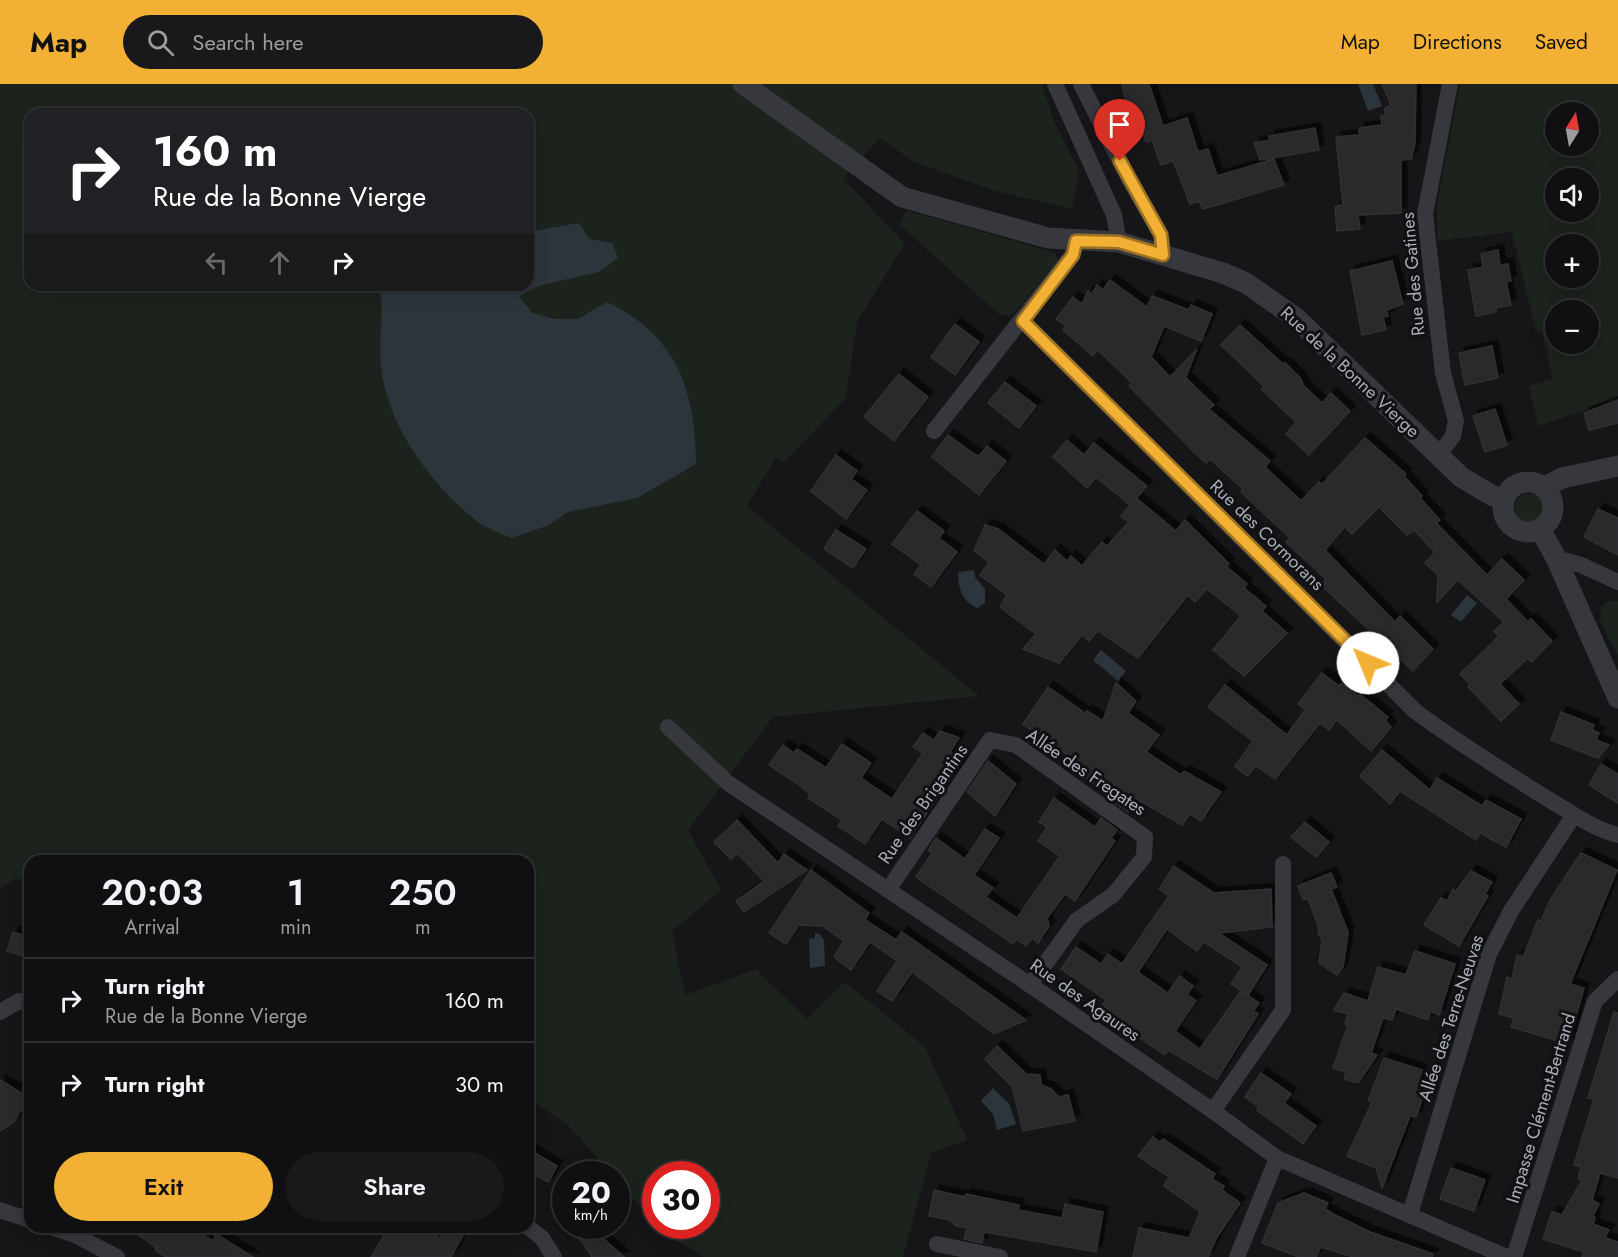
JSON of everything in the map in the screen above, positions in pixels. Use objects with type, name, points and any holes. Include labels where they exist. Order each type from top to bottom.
[{"type":"street","name":"Rue de la Bonne Vierge","points":[[743,84],[902,197],[1048,238],[1119,242],[1223,273],[1267,295],[1296,318],[1438,456],[1476,487],[1503,498]]},
{"type":"street","points":[[1055,84],[1114,215],[1119,242]]},
{"type":"street","points":[[1081,84],[1129,179],[1161,235],[1163,255]]},
{"type":"street","name":"Rue des Gatines","points":[[1438,456],[1453,436],[1456,421],[1443,373],[1425,214],[1450,84]]},
{"type":"street","points":[[934,430],[1023,321],[1073,255],[1076,241]]},
{"type":"street","name":"Rue des Cormorans","points":[[1023,321],[1416,712],[1473,753],[1604,832],[1618,835]]},
{"type":"street","points":[[1545,488],[1552,482],[1578,474],[1618,466]]},
{"type":"street","points":[[1529,481],[1545,488],[1553,502],[1553,510],[1546,525],[1540,530],[1525,532],[1511,526],[1503,513],[1503,498],[1507,491],[1521,482],[1529,481]]},
{"type":"street","points":[[1540,530],[1556,558],[1618,698]]},
{"type":"street","points":[[1556,558],[1581,565],[1618,582]]},
{"type":"street","name":"Rue des Agaures","points":[[668,727],[728,783],[1030,985],[1277,1158],[1507,1257]]},
{"type":"street","name":"Rue des Brigantins","points":[[888,890],[990,740]]},
{"type":"street","name":"Allée des Fregates","points":[[990,740],[1016,745],[1145,837],[1144,857],[1113,895],[1077,920],[1030,985]]},
{"type":"street","name":"Allée des Terre-Neuvas","points":[[1410,1215],[1489,954],[1511,911],[1574,814]]},
{"type":"street","points":[[1213,1111],[1283,1010],[1283,864]]},
{"type":"street","name":"Impasse Clément-Bertrand","points":[[1514,1257],[1595,1001],[1618,979]]},
{"type":"street","points":[[4,1009],[19,1001],[24,1002]]},
{"type":"street","points":[[1237,1257],[1277,1158]]},
{"type":"street","points":[[0,1210],[24,1218]]},
{"type":"street","points":[[534,1232],[542,1238],[554,1257]]},
{"type":"street","points":[[69,1233],[117,1257]]},
{"type":"street","points":[[938,1245],[999,1257]]},
{"type":"shaded area","points":[[0,84],[1042,84],[1055,124],[1079,171],[1072,209],[995,191],[914,162],[880,138],[843,179],[905,243],[857,322],[846,398],[784,462],[776,457],[747,506],[979,696],[773,717],[688,830],[721,890],[672,931],[685,995],[756,969],[807,1019],[845,982],[925,1047],[967,1140],[931,1153],[903,1257],[704,1257],[674,1239],[720,1239],[720,1161],[642,1161],[642,1210],[630,1195],[630,1161],[600,1161],[568,1125],[534,1102],[534,855],[24,855],[24,881],[16,878],[0,888]]},
{"type":"shaded area","points":[[1358,84],[1373,84],[1382,106],[1368,111]]},
{"type":"shaded area","points":[[1460,84],[1618,84],[1618,399],[1538,426],[1529,386],[1553,379],[1547,354],[1599,354],[1599,300],[1545,300],[1545,346],[1542,333],[1536,331],[1512,232],[1438,241],[1437,205]]},
{"type":"shaded area","points":[[906,210],[1055,253],[1058,261],[1012,315],[1000,315],[900,225]]},
{"type":"shaded area","points":[[579,223],[589,239],[612,243],[618,258],[599,272],[534,288],[534,231]]},
{"type":"shaded area","points":[[380,291],[529,291],[519,296],[532,313],[556,319],[578,319],[607,302],[631,315],[666,349],[678,368],[692,413],[696,464],[637,498],[568,512],[549,525],[511,538],[478,522],[428,473],[402,433],[392,411],[381,367]]},
{"type":"shaded area","points":[[1529,494],[1535,495],[1543,503],[1543,515],[1535,523],[1529,524],[1523,523],[1515,515],[1514,509],[1515,503],[1523,495]]},
{"type":"shaded area","points":[[974,570],[975,577],[985,589],[985,603],[977,608],[964,598],[958,578],[958,572]]},
{"type":"shaded area","points":[[1467,595],[1477,603],[1461,622],[1451,615]]},
{"type":"shaded area","points":[[1609,601],[1618,601],[1618,656],[1600,620],[1601,607]]},
{"type":"shaded area","points":[[1101,650],[1126,671],[1118,681],[1093,660]]},
{"type":"shaded area","points":[[815,933],[820,934],[824,940],[825,966],[810,968],[809,939],[815,938]]},
{"type":"shaded area","points":[[993,1088],[1009,1104],[1016,1124],[997,1130],[993,1114],[981,1101]]},
{"type":"building","points":[[1122,84],[1149,84],[1163,126],[1187,118],[1198,152],[1208,149],[1217,176],[1274,159],[1284,185],[1203,209],[1199,201],[1190,204],[1173,161],[1161,165],[1152,140],[1146,142],[1139,121],[1131,124]]},
{"type":"building","points":[[1382,84],[1416,84],[1415,143],[1411,159],[1401,160],[1401,213],[1358,215],[1360,229],[1337,231],[1335,207],[1343,205],[1336,137],[1359,135],[1359,128],[1382,125],[1381,116],[1385,116],[1385,108],[1391,105]]},
{"type":"building","points":[[1315,128],[1319,150],[1260,160],[1254,143],[1270,140],[1269,136]]},
{"type":"building","points":[[1498,250],[1500,265],[1508,264],[1511,281],[1506,282],[1511,305],[1496,308],[1496,312],[1476,316],[1468,270],[1483,267],[1481,254]]},
{"type":"building","points":[[1392,261],[1403,304],[1386,310],[1388,316],[1383,317],[1386,330],[1362,335],[1350,271]]},
{"type":"building","points":[[1110,280],[1147,307],[1152,296],[1189,310],[1191,305],[1212,314],[1201,341],[1164,326],[1151,357],[1170,377],[1197,349],[1183,384],[1187,379],[1214,405],[1209,409],[1270,461],[1265,467],[1301,501],[1319,482],[1322,484],[1365,438],[1406,474],[1404,476],[1422,496],[1420,498],[1440,520],[1436,523],[1487,575],[1502,559],[1524,580],[1506,599],[1528,622],[1531,619],[1552,641],[1531,662],[1528,658],[1500,684],[1519,704],[1501,721],[1468,687],[1470,684],[1460,674],[1499,636],[1494,631],[1504,622],[1458,580],[1437,602],[1438,575],[1425,563],[1435,552],[1414,530],[1407,535],[1379,507],[1352,534],[1345,527],[1325,550],[1395,622],[1400,616],[1433,649],[1413,671],[1321,585],[1326,579],[1286,542],[1290,538],[1241,492],[1243,489],[1210,459],[1206,463],[1195,453],[1129,386],[1132,383],[1097,349],[1093,356],[1063,330],[1066,326],[1056,319],[1073,297],[1082,304],[1088,291],[1092,294],[1097,285],[1103,290]]},
{"type":"building","points":[[955,324],[979,342],[955,375],[931,357]]},
{"type":"building","points":[[1240,325],[1283,364],[1285,363],[1322,403],[1331,393],[1350,411],[1309,455],[1286,434],[1296,422],[1261,389],[1264,386],[1221,345]]},
{"type":"building","points":[[1492,346],[1498,378],[1465,385],[1459,353]]},
{"type":"building","points":[[899,374],[928,397],[894,441],[864,417]]},
{"type":"building","points":[[1005,382],[1036,406],[1019,428],[988,403]]},
{"type":"building","points":[[1618,400],[1618,423],[1589,430],[1584,413]]},
{"type":"building","points":[[1495,409],[1507,445],[1485,452],[1473,416]]},
{"type":"building","points":[[948,435],[974,454],[979,456],[987,446],[1006,461],[979,495],[932,457]]},
{"type":"building","points":[[1067,440],[1084,455],[1094,443],[1147,486],[1130,505],[1096,477],[1087,488],[1053,457]]},
{"type":"building","points":[[836,455],[857,471],[851,479],[867,490],[846,519],[811,491]]},
{"type":"building","points":[[1136,498],[1176,531],[1185,520],[1229,564],[1226,566],[1247,584],[1244,588],[1266,606],[1262,611],[1287,633],[1244,676],[1213,650],[1241,616],[1207,589],[1195,602],[1188,595],[1138,658],[1098,631],[1089,641],[1082,635],[1059,663],[1023,649],[1036,634],[1000,607],[1007,595],[980,575],[989,562],[974,551],[985,525],[998,529],[1044,564],[1055,550],[1067,561],[1071,556],[1082,566],[1102,542],[1107,546],[1129,522],[1121,516]]},
{"type":"building","points":[[1598,509],[1618,518],[1618,555],[1584,537]]},
{"type":"building","points":[[917,511],[944,531],[939,538],[957,552],[931,587],[914,574],[921,565],[892,544]]},
{"type":"building","points":[[836,530],[866,549],[853,568],[824,549]]},
{"type":"building","points":[[1322,673],[1339,686],[1342,683],[1358,696],[1360,694],[1388,717],[1385,720],[1391,727],[1371,751],[1337,720],[1329,730],[1320,723],[1275,779],[1256,766],[1247,776],[1235,766],[1253,741],[1208,707],[1225,685],[1287,735],[1305,710],[1298,704]]},
{"type":"building","points":[[1116,683],[1136,701],[1128,713],[1159,735],[1146,752],[1181,775],[1184,771],[1221,792],[1201,821],[1190,814],[1182,825],[1137,799],[1128,812],[1113,801],[1115,798],[1084,777],[1089,770],[1023,724],[1048,687],[1085,713],[1087,711],[1103,721]]},
{"type":"building","points":[[1561,712],[1594,725],[1592,730],[1599,733],[1596,740],[1609,745],[1598,758],[1551,740]]},
{"type":"building","points":[[940,731],[959,738],[950,752],[963,760],[910,838],[882,819],[865,844],[838,826],[842,820],[808,798],[810,795],[802,787],[769,765],[783,745],[794,753],[797,749],[826,768],[842,744],[871,763],[861,778],[892,799],[923,753],[913,747],[923,733],[934,740]]},
{"type":"building","points":[[1382,750],[1430,790],[1437,778],[1482,806],[1486,800],[1521,819],[1506,847],[1480,833],[1476,840],[1400,791],[1390,804],[1360,776]]},
{"type":"building","points":[[988,761],[1016,784],[995,816],[967,792]]},
{"type":"building","points":[[1601,764],[1618,774],[1618,803],[1589,785]]},
{"type":"building","points":[[1054,798],[1095,827],[1101,818],[1117,830],[1111,838],[1115,841],[1075,901],[1065,894],[1047,918],[1049,926],[1038,943],[1032,938],[1026,946],[1016,939],[1013,944],[916,877],[932,853],[928,850],[936,838],[965,859],[985,829],[999,838],[974,875],[993,888],[986,897],[1017,918],[1060,856],[1038,841],[1047,827],[1039,822]]},
{"type":"building","points":[[737,820],[778,863],[784,854],[807,870],[744,912],[736,901],[764,881],[737,853],[731,859],[714,842]]},
{"type":"building","points":[[1305,822],[1329,842],[1316,857],[1291,837]]},
{"type":"building","points":[[1581,853],[1617,870],[1570,984],[1584,988],[1568,1044],[1511,1027],[1514,1018],[1499,1014],[1507,977],[1512,979],[1517,955],[1523,957],[1538,920],[1541,921],[1550,900]]},
{"type":"building","points":[[1174,866],[1214,893],[1271,889],[1272,927],[1219,933],[1267,965],[1248,995],[1231,984],[1242,967],[1204,942],[1197,951],[1167,929],[1138,972],[1168,993],[1180,976],[1193,986],[1187,994],[1196,1001],[1175,1031],[1200,1049],[1241,991],[1259,1003],[1253,1011],[1258,1014],[1217,1079],[1168,1050],[1165,1055],[1138,1037],[1131,1029],[1133,1027],[1102,1005],[1106,1000],[1061,969],[1076,947],[1101,964],[1108,954],[1122,964],[1169,896],[1159,889]]},
{"type":"building","points":[[811,870],[869,913],[865,920],[896,940],[902,932],[1026,1020],[994,1034],[912,972],[892,1001],[877,991],[897,961],[870,942],[851,970],[834,957],[844,941],[822,926],[799,925],[786,944],[769,933]]},
{"type":"building","points":[[1471,871],[1492,882],[1485,894],[1488,896],[1459,946],[1424,925],[1441,898],[1447,901],[1453,889],[1456,891]]},
{"type":"building","points":[[1331,873],[1337,887],[1331,889],[1348,932],[1343,967],[1337,975],[1319,963],[1322,940],[1318,933],[1319,928],[1308,899],[1303,900],[1298,886]]},
{"type":"building","points":[[13,932],[24,936],[24,956],[7,951]]},
{"type":"building","points":[[1415,951],[1455,964],[1439,1015],[1430,1011],[1428,1020],[1396,1009],[1392,1020],[1383,1018],[1371,1053],[1377,1055],[1358,1083],[1344,1079],[1346,1072],[1333,1068],[1348,1025],[1345,1024],[1348,1014],[1334,1010],[1344,993],[1368,1001],[1378,967],[1406,975]]},
{"type":"building","points":[[1614,1012],[1618,1013],[1618,1178],[1600,1173],[1592,1200],[1599,1204],[1593,1216],[1595,1218],[1593,1224],[1609,1230],[1605,1238],[1618,1242],[1618,1257],[1582,1257],[1584,1252],[1543,1239],[1552,1212],[1562,1215],[1582,1180],[1578,1179],[1581,1167],[1574,1165],[1594,1099],[1588,1098]]},
{"type":"building","points":[[997,1046],[1026,1074],[1040,1075],[1041,1085],[1051,1089],[1059,1097],[1068,1095],[1075,1121],[1023,1131],[1012,1086],[985,1059]]},
{"type":"building","points":[[1384,1058],[1422,1070],[1416,1089],[1424,1093],[1416,1117],[1410,1116],[1382,1188],[1376,1168],[1347,1156],[1372,1102],[1368,1101]]},
{"type":"building","points":[[1261,1073],[1291,1094],[1284,1103],[1316,1126],[1303,1144],[1257,1110],[1259,1107],[1245,1097]]},
{"type":"building","points":[[0,1080],[24,1095],[24,1104],[14,1122],[0,1131]]},
{"type":"building","points":[[1153,1137],[1160,1142],[1163,1139],[1215,1174],[1212,1179],[1224,1186],[1222,1190],[1240,1203],[1217,1237],[1208,1257],[1133,1257],[1139,1228],[1189,1238],[1200,1212],[1164,1186],[1169,1177],[1138,1156]]},
{"type":"building","points":[[534,1153],[552,1163],[552,1175],[548,1182],[534,1174]]},
{"type":"building","points":[[1451,1168],[1485,1180],[1474,1211],[1440,1199]]},
{"type":"building","points":[[934,1190],[1019,1205],[1018,1210],[1062,1218],[1065,1204],[1103,1212],[1096,1252],[984,1232],[982,1243],[964,1239],[967,1228],[956,1226],[950,1220],[929,1216]]},
{"type":"building","points":[[1304,1193],[1328,1203],[1325,1209],[1335,1215],[1370,1232],[1433,1254],[1432,1257],[1353,1257],[1321,1247],[1316,1257],[1299,1257],[1262,1243],[1278,1203]]},
{"type":"building","points":[[135,1233],[200,1233],[213,1241],[216,1234],[253,1257],[166,1257]]},
{"type":"building","points":[[385,1233],[432,1233],[440,1238],[443,1233],[464,1233],[451,1257],[371,1257]]},
{"type":"building","points":[[580,1239],[604,1239],[624,1257],[592,1257]]},
{"type":"route","points":[[1120,161],[1161,235],[1163,255],[1102,239],[1076,241],[1073,255],[1023,321],[1368,663]]}]
